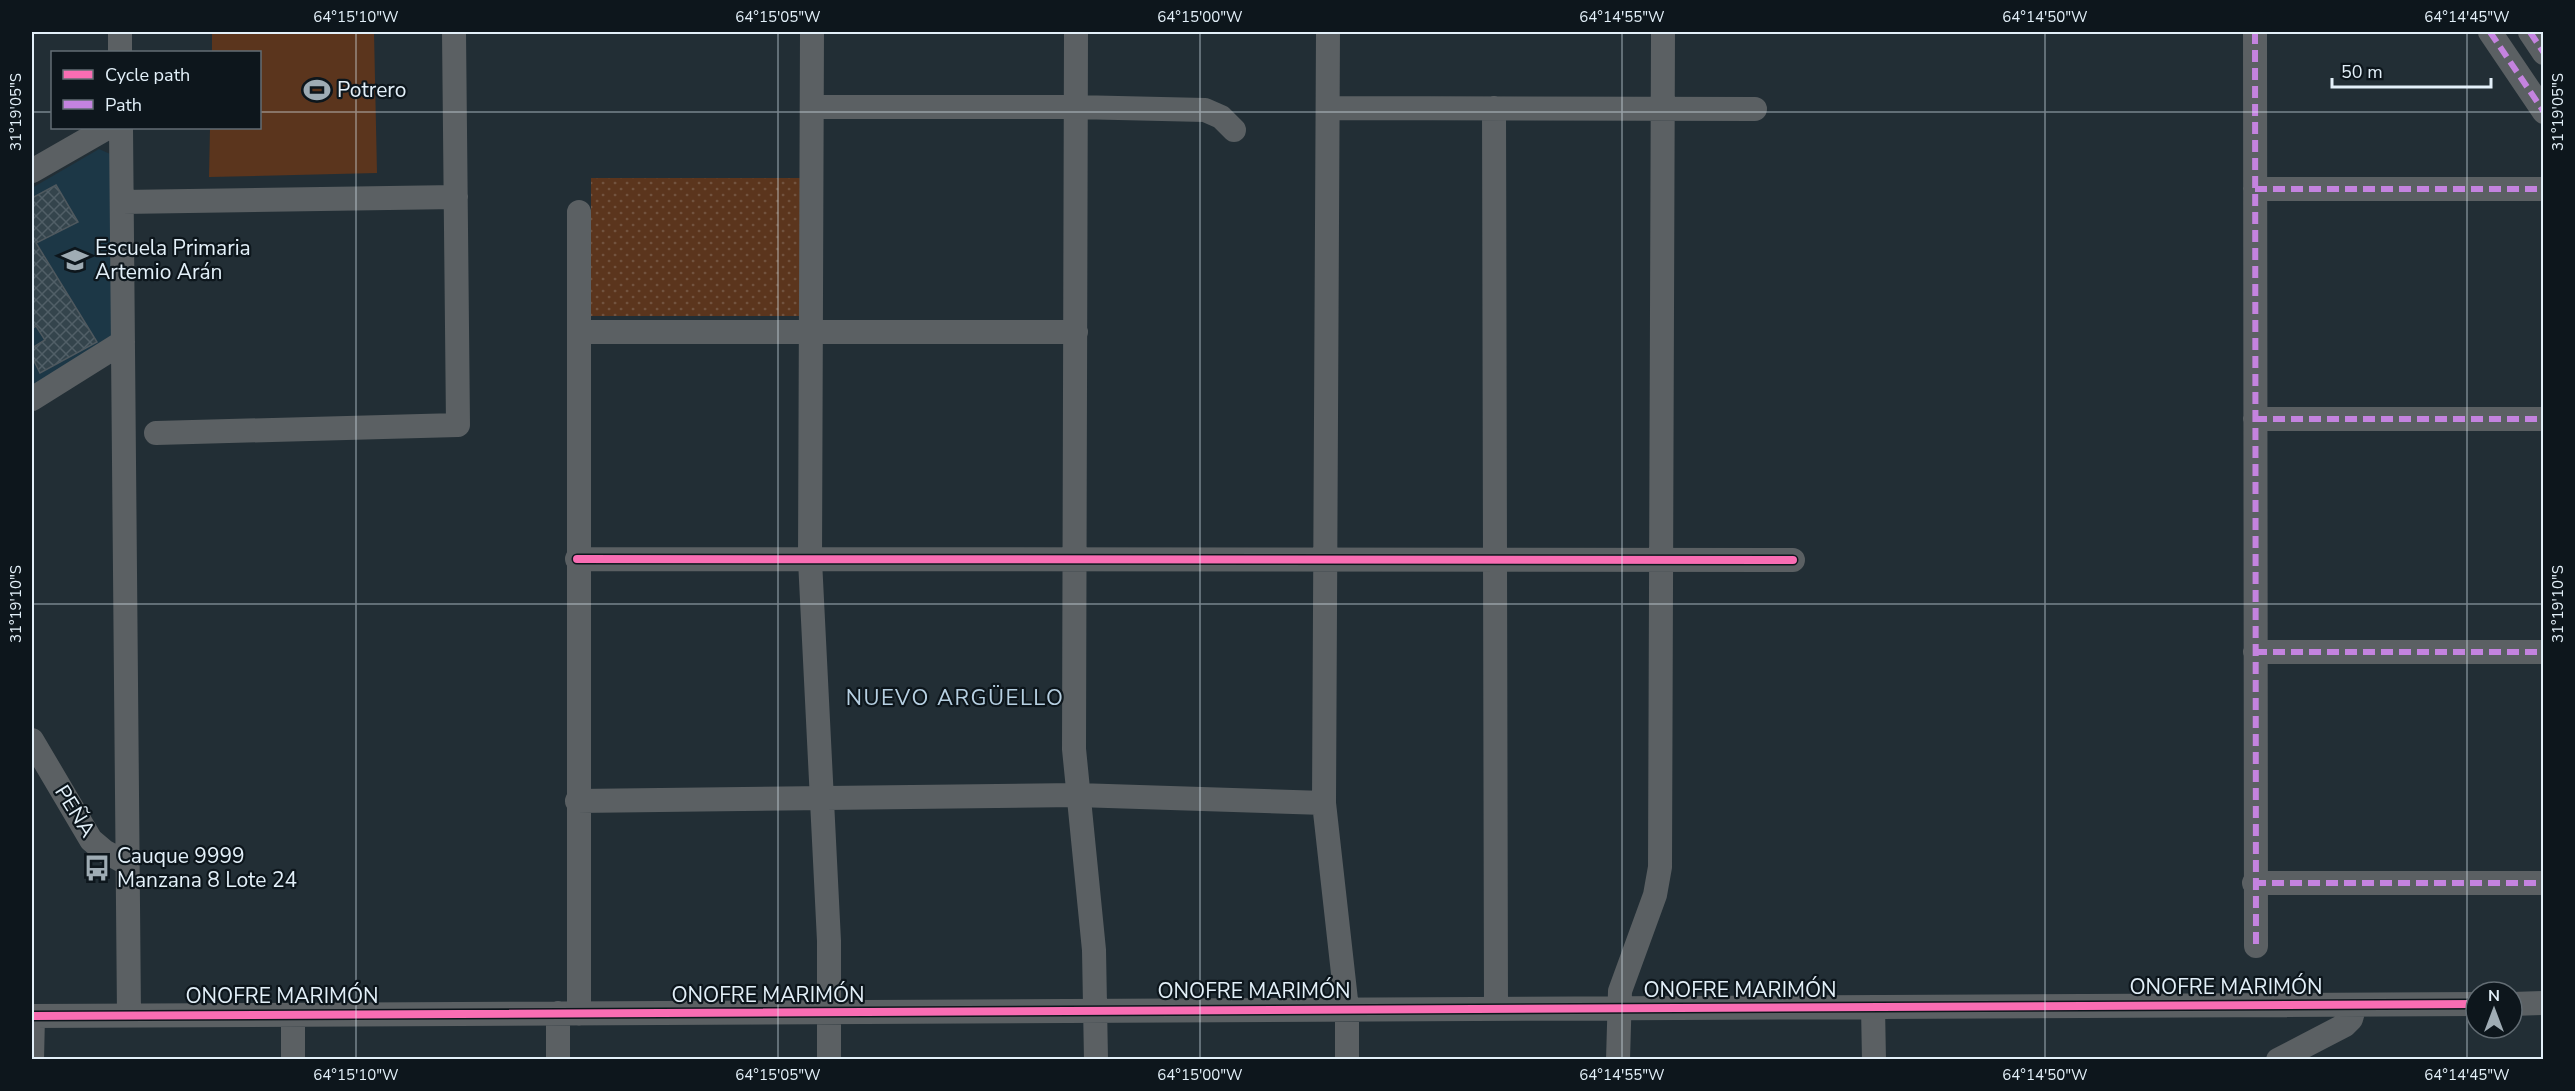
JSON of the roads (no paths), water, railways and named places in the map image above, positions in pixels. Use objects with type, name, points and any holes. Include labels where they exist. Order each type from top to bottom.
[{"type":"street","points":[[120,32],[120,51]]},
{"type":"street","points":[[156,433],[458,425],[454,32]]},
{"type":"street","points":[[812,32],[810,560],[822,800],[830,1059]]},
{"type":"street","points":[[1076,32],[1074,749],[1095,950],[1096,1059]]},
{"type":"street","points":[[1328,32],[1324,803],[1347,1009],[1347,1059]]},
{"type":"street","points":[[1618,1059],[1620,991],[1655,895],[1660,867],[1663,32]]},
{"type":"street","points":[[2254,32],[2254,883],[2256,946]]},
{"type":"street","points":[[2490,32],[2544,112]]},
{"type":"street","points":[[2529,32],[2544,53]]},
{"type":"street","points":[[812,107],[1075,106],[1204,110],[1221,117],[1234,130]]},
{"type":"street","points":[[1329,108],[1755,109]]},
{"type":"street","points":[[1494,108],[1496,1009]]},
{"type":"street","points":[[32,171],[105,129]]},
{"type":"street","points":[[121,129],[129,1015]]},
{"type":"street","points":[[2255,189],[2544,189]]},
{"type":"street","points":[[122,202],[456,197]]},
{"type":"street","points":[[558,1059],[568,1013],[577,801],[579,212]]},
{"type":"street","points":[[580,332],[1076,332]]},
{"type":"street","points":[[32,399],[123,342]]},
{"type":"street","points":[[2255,419],[2544,419]]},
{"type":"street","points":[[577,559],[1793,560]]},
{"type":"street","points":[[2255,652],[2544,652]]},
{"type":"street","name":"PEÑA","points":[[32,740],[92,840],[104,851],[126,863]]},
{"type":"street","points":[[577,801],[822,800],[1077,795],[1324,803]]},
{"type":"street","points":[[2254,883],[2544,883]]},
{"type":"street","points":[[2524,1004],[2544,1003]]},
{"type":"street","name":"ONOFRE MARIMÓN","points":[[32,1016],[2464,1004]]},
{"type":"street","points":[[2278,1059],[2345,1025],[2351,1018],[2355,1005]]},
{"type":"street","points":[[1873,1007],[1874,1059]]},
{"type":"street","points":[[293,1014],[293,1059]]},
{"type":"street","points":[[32,1016],[32,1059]]},
{"type":"place","name":"Potrero","points":[[317,90]]},
{"type":"place","name":"Escuela Primaria Artemio Arán","points":[[75,260]]},
{"type":"place","name":"Cauque 9999 Manzana 8 Lote 24","points":[[97,868]]},
{"type":"district","name":"NUEVO ARGÜELLO","points":[[955,697]]}]
